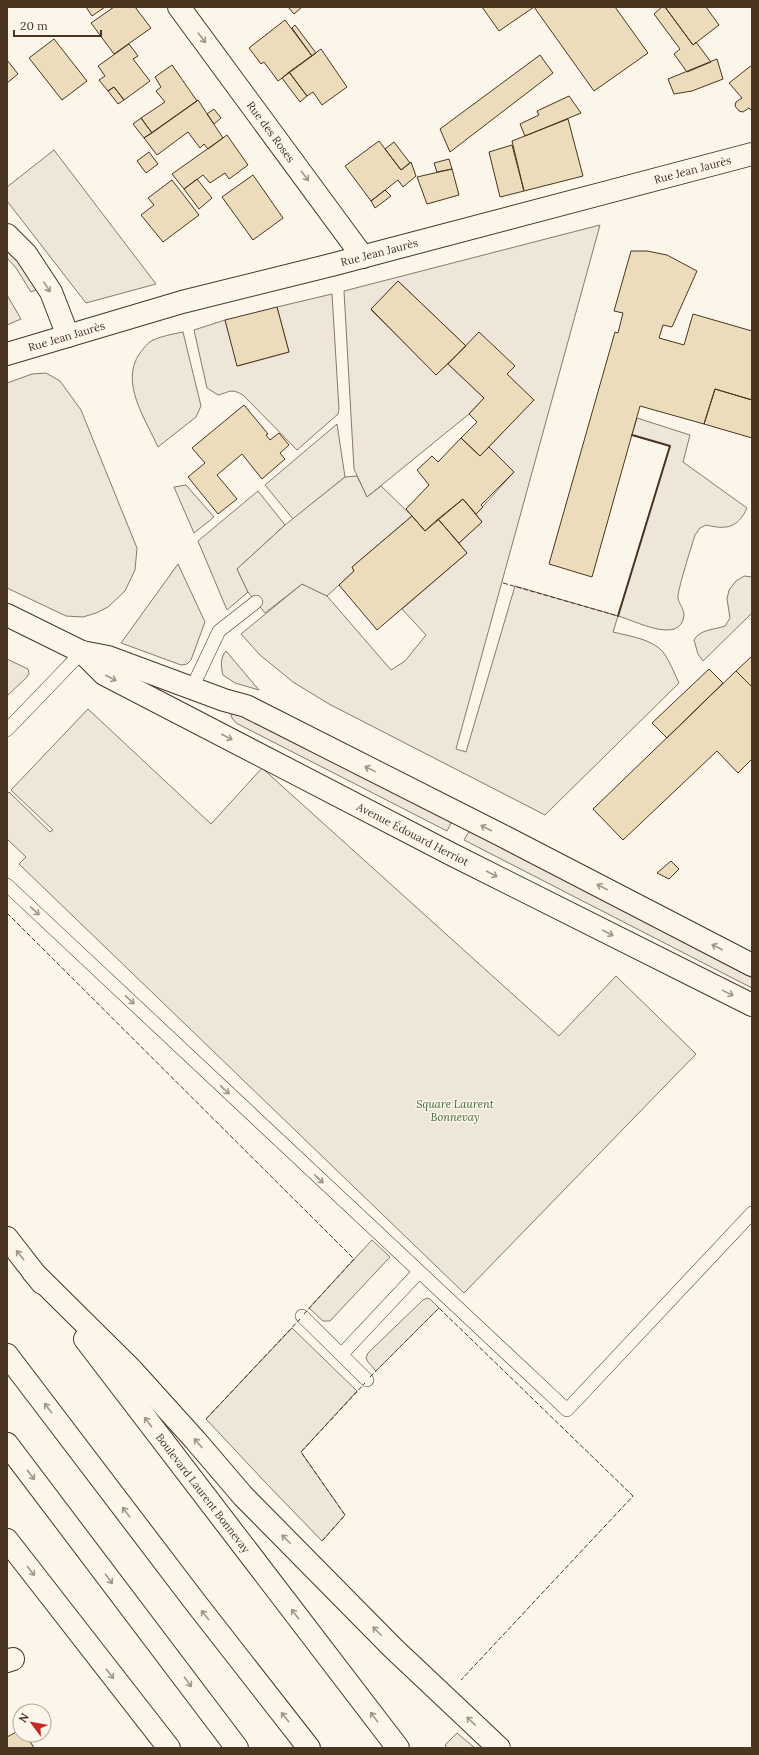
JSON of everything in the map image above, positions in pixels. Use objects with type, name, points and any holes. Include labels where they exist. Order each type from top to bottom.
[{"type":"main road","name":"Rue des Roses","points":[[179,7],[363,256]]},
{"type":"main road","name":"Rue Jean Jaurès","points":[[7,354],[182,302],[752,154]]},
{"type":"main road","points":[[7,236],[26,254],[50,292],[68,336]]},
{"type":"main road","name":"Avenue Édouard Herriot","points":[[7,615],[82,652],[108,657],[246,706],[502,835],[752,965]]},
{"type":"main road","name":"Avenue Édouard Herriot","points":[[82,652],[104,674],[451,854],[752,1004]]},
{"type":"main road","name":"Boulevard Laurent Bonnevay","points":[[7,1238],[398,1748]]},
{"type":"main road","points":[[33,1272],[132,1370],[196,1440],[243,1496],[393,1648],[499,1748]]},
{"type":"main road","points":[[7,1354],[194,1602],[309,1748]]},
{"type":"main road","points":[[7,1444],[238,1748]]},
{"type":"main road","points":[[7,1540],[169,1748]]},
{"type":"main road","points":[[126,1694],[153,1748]]},
{"type":"main road","points":[[126,1694],[164,1748]]},
{"type":"lane","points":[[192,688],[220,632],[256,602]]},
{"type":"lane","points":[[7,730],[82,652]]},
{"type":"lane","points":[[7,885],[567,1410],[752,1213]]},
{"type":"lane","points":[[342,1354],[419,1272]]},
{"type":"lane","points":[[302,1316],[367,1380]]},
{"type":"green space","points":[[54,150],[156,284],[86,303],[7,201],[7,187]]},
{"type":"green space","points":[[600,225],[456,749],[466,752],[515,586],[618,616],[613,632],[653,644],[663,652],[668,659],[679,683],[545,815],[329,704],[293,682],[260,655],[241,634],[302,584],[327,596],[391,670],[405,661],[426,635],[402,609],[467,553],[459,543],[482,522],[476,514],[514,472],[489,447],[533,400],[507,374],[466,346],[398,281],[371,310],[436,374],[448,364],[484,398],[469,414],[367,497],[354,469],[344,291]]},
{"type":"green space","points":[[7,245],[38,289],[31,292],[16,268],[7,258]]},
{"type":"green space","points":[[332,294],[339,409],[338,414],[297,450],[243,395],[233,391],[218,395],[207,388],[194,330],[225,320],[238,366],[289,352],[277,307]]},
{"type":"green space","points":[[7,295],[21,319],[7,325]]},
{"type":"green space","points":[[183,332],[201,406],[196,417],[158,447],[141,413],[133,388],[132,376],[134,364],[140,353],[151,341],[164,336]]},
{"type":"green space","points":[[46,373],[60,381],[81,410],[137,548],[135,570],[125,591],[108,607],[83,617],[66,616],[7,588],[7,383],[32,374]]},
{"type":"green space","points":[[637,418],[690,435],[683,462],[747,508],[740,520],[731,526],[713,527],[706,525],[700,528],[695,535],[678,594],[684,615],[681,624],[675,629],[656,629],[618,616],[670,446],[632,435]]},
{"type":"green space","points":[[337,424],[345,477],[293,519],[265,485]]},
{"type":"green space","points":[[186,485],[214,517],[194,533],[174,487]]},
{"type":"green space","points":[[258,491],[285,525],[237,569],[248,592],[227,610],[198,541]]},
{"type":"green space","points":[[178,564],[205,622],[191,660],[187,664],[181,665],[121,643]]},
{"type":"green space","points":[[744,576],[752,577],[752,613],[703,661],[698,654],[694,640],[697,636],[708,630],[725,626],[730,618],[727,599],[729,590],[736,581]]},
{"type":"green space","points":[[226,651],[259,690],[235,683],[223,675],[221,666],[224,653]]},
{"type":"green space","points":[[7,659],[28,669],[29,673],[27,677],[7,696]]},
{"type":"green space","name":"Square Laurent Bonnevay","points":[[88,709],[211,824],[262,768],[559,1036],[616,976],[696,1054],[464,1293],[19,864],[26,857],[7,839],[7,794],[9,792],[50,832],[53,830],[11,790]]},
{"type":"green space","points":[[235,711],[452,821],[447,831],[236,723],[231,714]]},
{"type":"green space","points":[[470,830],[752,978],[752,988],[464,840]]},
{"type":"green space","points":[[457,1733],[475,1748],[447,1748],[445,1745]]},
{"type":"shaded area","points":[[357,476],[367,497],[381,486],[412,516],[352,567],[354,571],[327,596],[302,584],[265,613],[248,592],[237,569],[285,525],[345,477]]},
{"type":"shaded area","points":[[372,1240],[390,1257],[330,1321],[323,1321],[309,1308]]},
{"type":"shaded area","points":[[427,1298],[439,1308],[376,1371],[366,1358],[368,1353],[423,1300]]},
{"type":"shaded area","points":[[292,1328],[357,1391],[301,1452],[345,1515],[322,1541],[206,1419]]},
{"type":"building","points":[[86,7],[105,7],[92,16]]},
{"type":"building","points":[[114,7],[135,7],[151,28],[114,54],[91,23]]},
{"type":"building","points":[[288,7],[302,7],[294,14]]},
{"type":"building","points":[[482,7],[534,7],[499,31]]},
{"type":"building","points":[[534,7],[615,7],[648,53],[594,91]]},
{"type":"building","points":[[662,7],[665,7],[693,45],[696,42],[711,62],[687,72],[674,54],[680,49],[654,14]]},
{"type":"building","points":[[665,7],[706,7],[719,25],[693,45]]},
{"type":"building","points":[[285,20],[312,56],[278,81],[264,62],[261,64],[249,48]]},
{"type":"building","points":[[295,25],[316,53],[312,56],[292,28]]},
{"type":"building","points":[[54,39],[87,81],[62,100],[29,58]]},
{"type":"building","points":[[129,44],[138,56],[133,59],[150,81],[124,100],[114,87],[108,91],[99,80],[105,76],[98,66]]},
{"type":"building","points":[[321,49],[347,87],[322,105],[313,92],[307,96],[289,72]]},
{"type":"building","points":[[540,55],[553,73],[450,152],[440,129]]},
{"type":"building","points":[[717,59],[723,79],[692,91],[674,94],[668,79]]},
{"type":"building","points":[[7,60],[18,74],[7,83]]},
{"type":"building","points":[[172,65],[197,101],[152,133],[141,118],[165,102],[156,91],[161,87],[155,77]]},
{"type":"building","points":[[752,65],[752,111],[749,108],[743,112],[739,111],[735,106],[736,102],[742,98],[729,83]]},
{"type":"building","points":[[289,72],[307,96],[300,102],[282,78]]},
{"type":"building","points":[[114,87],[124,100],[118,104],[108,91]]},
{"type":"building","points":[[569,96],[581,113],[525,136],[520,124],[539,115],[537,111]]},
{"type":"building","points":[[198,100],[223,138],[208,149],[204,144],[200,148],[188,132],[157,155],[144,138]]},
{"type":"building","points":[[214,109],[221,118],[214,124],[207,114]]},
{"type":"building","points":[[141,118],[152,133],[144,138],[133,124]]},
{"type":"building","points":[[568,119],[583,176],[524,191],[512,141]]},
{"type":"building","points":[[227,135],[248,165],[229,179],[225,173],[210,183],[203,175],[184,189],[172,174]]},
{"type":"building","points":[[379,141],[401,170],[411,162],[416,176],[403,187],[398,180],[371,201],[345,166]]},
{"type":"building","points":[[394,142],[410,163],[401,170],[385,149]]},
{"type":"building","points":[[512,145],[524,191],[500,197],[489,152]]},
{"type":"building","points":[[149,152],[158,164],[146,173],[137,161]]},
{"type":"building","points":[[449,159],[452,169],[437,172],[434,163]]},
{"type":"building","points":[[452,169],[459,195],[427,204],[417,177]]},
{"type":"building","points":[[253,175],[283,218],[253,240],[222,197]]},
{"type":"building","points":[[197,179],[212,198],[199,209],[184,189]]},
{"type":"building","points":[[172,180],[199,215],[163,242],[141,215],[154,205],[148,198]]},
{"type":"building","points":[[385,190],[391,196],[375,208],[371,201]]},
{"type":"building","points":[[631,251],[647,251],[667,255],[697,271],[672,327],[663,325],[659,338],[684,345],[693,314],[752,331],[752,400],[715,389],[704,424],[640,406],[592,577],[549,564],[615,332],[618,333],[623,313],[614,311]]},
{"type":"building","points":[[398,281],[466,346],[436,375],[371,309]]},
{"type":"building","points":[[277,307],[289,352],[237,366],[225,320]]},
{"type":"building","points":[[479,332],[515,366],[507,374],[534,400],[480,456],[461,438],[477,422],[469,414],[484,398],[448,364]]},
{"type":"building","points":[[715,389],[752,400],[752,438],[704,424]]},
{"type":"building","points":[[244,405],[268,434],[266,435],[270,440],[279,433],[289,445],[280,453],[285,459],[262,479],[242,454],[217,475],[237,499],[218,514],[188,477],[205,463],[192,448]]},
{"type":"building","points":[[461,438],[480,456],[489,447],[514,472],[481,505],[483,507],[476,514],[463,499],[425,531],[406,509],[429,485],[417,470],[432,456],[438,462]]},
{"type":"building","points":[[463,499],[482,522],[459,543],[438,519]]},
{"type":"building","points":[[412,516],[425,531],[438,519],[467,553],[377,630],[339,585],[354,571],[352,567]]},
{"type":"building","points":[[752,656],[752,687],[736,671]]},
{"type":"building","points":[[709,669],[723,683],[667,738],[652,723]]},
{"type":"building","points":[[736,671],[752,687],[752,759],[738,773],[717,751],[623,840],[593,809]]},
{"type":"building","points":[[671,861],[679,869],[669,879],[657,873]]},
{"type":"building","points":[[12,1734],[12,1743],[31,1743],[34,1748],[7,1748],[7,1737]]},
{"type":"fence","points":[[503,583],[618,616]]},
{"type":"fence","points":[[7,913],[354,1259],[304,1314]]},
{"type":"fence","points":[[370,1377],[439,1308],[633,1496],[461,1680]]},
{"type":"fence","points":[[206,1419],[300,1319]]},
{"type":"fence","points":[[322,1541],[345,1515],[301,1452],[365,1383]]},
{"type":"wall","points":[[618,616],[670,446],[632,435]]}]
